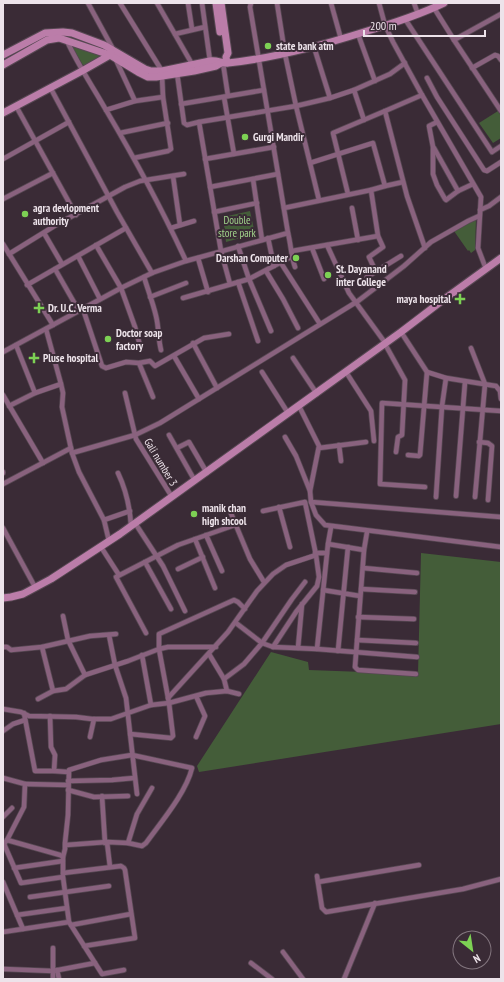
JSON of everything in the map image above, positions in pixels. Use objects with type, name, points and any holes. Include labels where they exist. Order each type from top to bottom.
[{"type":"street","points":[[88,3],[135,101]]},
{"type":"street","points":[[120,3],[162,74],[163,97],[171,149],[134,158]]},
{"type":"street","points":[[157,3],[192,64]]},
{"type":"street","points":[[188,3],[192,29]]},
{"type":"street","points":[[202,3],[210,61]]},
{"type":"street","points":[[216,3],[224,61],[228,118],[234,154]]},
{"type":"street","points":[[3,55],[45,33],[72,33],[147,70],[162,74],[177,74],[216,66],[224,61],[228,53],[221,3]]},
{"type":"street","points":[[251,3],[250,7],[258,59],[292,251],[291,257],[294,267]]},
{"type":"street","points":[[277,3],[285,54],[296,106],[320,200]]},
{"type":"street","points":[[331,3],[341,39]]},
{"type":"street","points":[[379,3],[385,26],[437,122],[481,197],[478,248],[486,269]]},
{"type":"street","points":[[414,3],[418,14]]},
{"type":"street","points":[[162,74],[192,64],[216,60],[258,59],[285,54],[385,26],[444,3]]},
{"type":"street","points":[[434,8],[501,111]]},
{"type":"street","points":[[454,40],[501,14]]},
{"type":"street","points":[[405,19],[492,152],[501,146]]},
{"type":"street","points":[[174,34],[192,29],[205,28]]},
{"type":"street","points":[[358,34],[375,81]]},
{"type":"street","points":[[3,65],[48,40],[59,38],[113,54]]},
{"type":"street","points":[[67,40],[82,71],[134,158],[171,228],[186,261]]},
{"type":"street","points":[[314,46],[330,98]]},
{"type":"street","points":[[3,113],[113,54]]},
{"type":"street","points":[[472,68],[495,55],[501,60]]},
{"type":"street","points":[[177,74],[181,104],[185,124],[187,125],[296,106],[330,98],[375,81],[405,64]]},
{"type":"street","points":[[427,78],[437,97],[484,170],[487,171],[501,162]]},
{"type":"street","points":[[50,87],[152,273]]},
{"type":"street","points":[[181,104],[264,90]]},
{"type":"street","points":[[354,90],[364,120]]},
{"type":"street","points":[[348,194],[333,133],[422,95]]},
{"type":"street","points":[[106,110],[135,101],[163,97]]},
{"type":"street","points":[[16,106],[76,215]]},
{"type":"street","points":[[385,111],[403,182],[425,248]]},
{"type":"street","points":[[3,159],[69,122]]},
{"type":"street","points":[[199,122],[221,251],[230,284]]},
{"type":"street","points":[[437,122],[429,126],[433,147],[433,174],[439,190],[446,200],[458,191],[473,184]]},
{"type":"street","points":[[120,133],[168,123]]},
{"type":"street","points":[[310,163],[372,143],[385,186]]},
{"type":"street","points":[[205,159],[274,147]]},
{"type":"street","points":[[433,147],[458,191]]},
{"type":"street","points":[[3,199],[53,173]]},
{"type":"street","points":[[9,254],[125,187],[140,181],[184,174]]},
{"type":"street","points":[[210,187],[278,174]]},
{"type":"street","points":[[173,176],[180,225]]},
{"type":"street","points":[[253,179],[262,240]]},
{"type":"street","points":[[284,208],[403,182]]},
{"type":"street","points":[[371,190],[378,236],[383,248],[370,255],[369,258],[376,272]]},
{"type":"street","points":[[3,484],[71,450],[134,433],[160,423],[356,302],[404,266],[431,242],[468,221],[501,197]]},
{"type":"street","points":[[214,212],[256,204]]},
{"type":"street","points":[[352,208],[358,240]]},
{"type":"street","points":[[171,228],[194,221]]},
{"type":"street","points":[[27,285],[126,228]]},
{"type":"street","points":[[44,233],[62,264]]},
{"type":"street","points":[[3,352],[100,299],[152,273],[186,261],[288,233]]},
{"type":"street","points":[[292,251],[378,236]]},
{"type":"street","points":[[268,238],[274,266]]},
{"type":"street","points":[[3,244],[53,325]]},
{"type":"street","points":[[96,245],[121,288],[141,349]]},
{"type":"street","points":[[327,245],[344,284],[385,344],[404,377],[405,384],[402,435],[398,437],[396,452]]},
{"type":"street","points":[[238,246],[249,279],[271,331]]},
{"type":"street","points":[[312,248],[324,279]]},
{"type":"street","points":[[78,256],[100,299]]},
{"type":"street","points":[[367,277],[401,256]]},
{"type":"street","points":[[183,298],[249,279],[291,257]]},
{"type":"street","points":[[198,258],[208,292]]},
{"type":"street","points":[[3,598],[23,594],[51,579],[101,547],[196,481],[288,413],[317,394],[443,300],[486,269],[500,261]]},
{"type":"street","points":[[281,263],[320,324]]},
{"type":"street","points":[[54,269],[81,310],[103,367],[106,368],[126,362],[139,363],[150,361],[156,366],[193,343],[204,338],[229,334]]},
{"type":"street","points":[[266,270],[298,328]]},
{"type":"street","points":[[144,277],[156,314],[161,350]]},
{"type":"street","points":[[238,282],[258,341]]},
{"type":"street","points":[[150,297],[186,283]]},
{"type":"street","points":[[46,329],[63,393],[62,407],[71,450],[79,472],[104,520],[109,541]]},
{"type":"street","points":[[401,332],[427,372],[420,455],[408,455]]},
{"type":"street","points":[[193,343],[217,388]]},
{"type":"street","points":[[16,345],[35,393]]},
{"type":"street","points":[[471,348],[485,384],[475,497]]},
{"type":"street","points":[[174,356],[199,399]]},
{"type":"street","points":[[293,358],[317,394]]},
{"type":"street","points":[[139,363],[153,397]]},
{"type":"street","points":[[262,372],[288,413]]},
{"type":"street","points":[[346,372],[372,414],[374,441]]},
{"type":"street","points":[[427,372],[465,382],[496,386],[501,399]]},
{"type":"street","points":[[436,497],[442,406],[446,378]]},
{"type":"street","points":[[456,496],[465,382]]},
{"type":"street","points":[[9,406],[35,393],[61,384]]},
{"type":"street","name":"Gali number 3","points":[[125,393],[134,433],[172,497]]},
{"type":"street","points":[[3,395],[43,463]]},
{"type":"street","points":[[425,487],[380,483],[382,402],[501,411]]},
{"type":"street","points":[[299,406],[319,448],[310,491]]},
{"type":"street","points":[[169,435],[196,481]]},
{"type":"street","points":[[285,437],[296,456],[310,491],[311,502],[316,515],[325,526],[501,547]]},
{"type":"street","points":[[177,448],[189,442],[207,473]]},
{"type":"street","points":[[319,448],[366,442]]},
{"type":"street","points":[[479,442],[488,443],[492,446],[488,500]]},
{"type":"street","points":[[339,445],[342,461]]},
{"type":"street","points":[[118,473],[126,492],[133,524],[157,556],[185,611]]},
{"type":"street","points":[[263,511],[304,501],[306,503],[319,570],[319,581],[317,586],[302,604],[273,647]]},
{"type":"street","points":[[311,502],[501,517]]},
{"type":"street","points":[[279,507],[290,547]]},
{"type":"street","points":[[104,520],[130,511]]},
{"type":"street","points":[[230,511],[250,559],[264,582]]},
{"type":"street","points":[[146,632],[116,577],[178,545],[235,525]]},
{"type":"street","points":[[317,649],[331,527]]},
{"type":"street","points":[[3,528],[35,587]]},
{"type":"street","points":[[367,532],[358,616],[356,669],[416,674]]},
{"type":"street","points":[[206,535],[222,571]]},
{"type":"street","points":[[195,539],[215,588]]},
{"type":"street","points":[[328,544],[364,550]]},
{"type":"street","points":[[101,547],[119,575]]},
{"type":"street","points":[[338,651],[348,547]]},
{"type":"street","points":[[169,700],[179,685],[216,647],[236,623],[264,582],[272,574],[286,565],[315,554],[327,553]]},
{"type":"street","points":[[178,569],[203,557]]},
{"type":"street","points":[[145,562],[171,609]]},
{"type":"street","points":[[363,568],[417,573]]},
{"type":"street","points":[[224,679],[244,664],[262,643],[295,594],[305,582]]},
{"type":"street","points":[[361,589],[415,592]]},
{"type":"street","points":[[323,590],[360,596]]},
{"type":"street","points":[[130,734],[172,738],[174,735],[159,649],[159,634],[234,600],[246,609]]},
{"type":"street","points":[[298,648],[302,604]]},
{"type":"street","points":[[63,616],[68,640],[85,675]]},
{"type":"street","points":[[358,616],[414,619]]},
{"type":"street","points":[[236,623],[262,643],[273,647],[417,657]]},
{"type":"street","points":[[3,647],[8,647],[11,650],[42,647],[90,636],[109,636],[116,634]]},
{"type":"street","points":[[109,636],[115,665],[126,698],[136,794]]},
{"type":"street","points":[[357,640],[416,643]]},
{"type":"street","points":[[42,647],[53,691]]},
{"type":"street","points":[[38,699],[53,691],[66,689],[85,675],[159,649],[168,647],[216,647]]},
{"type":"street","points":[[209,654],[224,679],[227,691]]},
{"type":"street","points":[[142,655],[151,705]]},
{"type":"street","points":[[3,709],[20,711],[29,716],[76,716],[94,719],[111,719],[169,700],[206,693],[227,691],[239,694]]},
{"type":"street","points":[[196,696],[205,716],[196,737]]},
{"type":"street","points":[[24,713],[36,772],[68,772],[101,760],[132,755],[191,767],[192,769],[187,782],[175,803],[146,843],[142,846],[128,843],[67,846],[65,844]]},
{"type":"street","points":[[50,716],[51,747],[55,756],[54,771]]},
{"type":"street","points":[[90,737],[94,719]]},
{"type":"street","points":[[3,732],[13,724],[25,720]]},
{"type":"street","points":[[68,772],[68,816],[63,859],[63,875],[70,923],[102,977],[124,970]]},
{"type":"street","points":[[3,778],[25,784],[68,785],[134,778]]},
{"type":"street","points":[[4,843],[24,807],[25,784]]},
{"type":"street","points":[[68,785],[90,796],[128,796]]},
{"type":"street","points":[[128,843],[137,814],[152,788]]},
{"type":"street","points":[[102,796],[106,843],[110,868]]},
{"type":"street","points":[[3,817],[12,808]]},
{"type":"street","points":[[4,843],[60,855],[63,859]]},
{"type":"street","points":[[4,843],[22,883],[121,866],[124,868],[135,938],[84,946]]},
{"type":"street","points":[[14,868],[63,859]]},
{"type":"street","points":[[318,882],[419,864]]},
{"type":"street","points":[[317,876],[322,908],[324,911],[463,889],[501,879]]},
{"type":"street","points":[[3,882],[23,928]]},
{"type":"street","points":[[30,897],[109,886]]},
{"type":"street","points":[[344,979],[375,903]]},
{"type":"street","points":[[17,914],[67,908]]},
{"type":"street","points":[[3,932],[131,914]]},
{"type":"street","points":[[53,948],[55,970],[53,979]]},
{"type":"street","points":[[283,952],[303,979]]},
{"type":"street","points":[[3,969],[55,970],[95,963]]},
{"type":"street","points":[[251,963],[272,979]]},
{"type":"street","points":[[55,970],[59,979]]},
{"type":"green space","points":[[70,43],[107,55],[84,67]]},
{"type":"green space","points":[[498,111],[501,116],[501,138],[493,143],[479,123]]},
{"type":"green space","name":"Double store park","points":[[250,211],[255,234],[226,242],[223,217]]},
{"type":"green space","points":[[476,219],[475,250],[471,253],[454,231]]},
{"type":"green space","points":[[421,553],[501,562],[501,724],[199,772],[197,766],[271,652],[308,662],[309,670],[418,674]]},
{"type":"place","name":"state bank atm","points":[[268,46]]},
{"type":"place","name":"Gurgi Mandir","points":[[245,137]]},
{"type":"place","name":"agra devlopment authority","points":[[25,214]]},
{"type":"place","name":"Darshan Computer","points":[[296,258]]},
{"type":"place","name":"St. Dayanand inter College","points":[[328,275]]},
{"type":"place","name":"maya hospital","points":[[460,299]]},
{"type":"place","name":"Dr. U.C. Verma","points":[[39,308]]},
{"type":"place","name":"Doctor soap factory","points":[[108,339]]},
{"type":"place","name":"Pluse hospital","points":[[34,358]]},
{"type":"place","name":"manik chan high shcool","points":[[194,514]]}]
